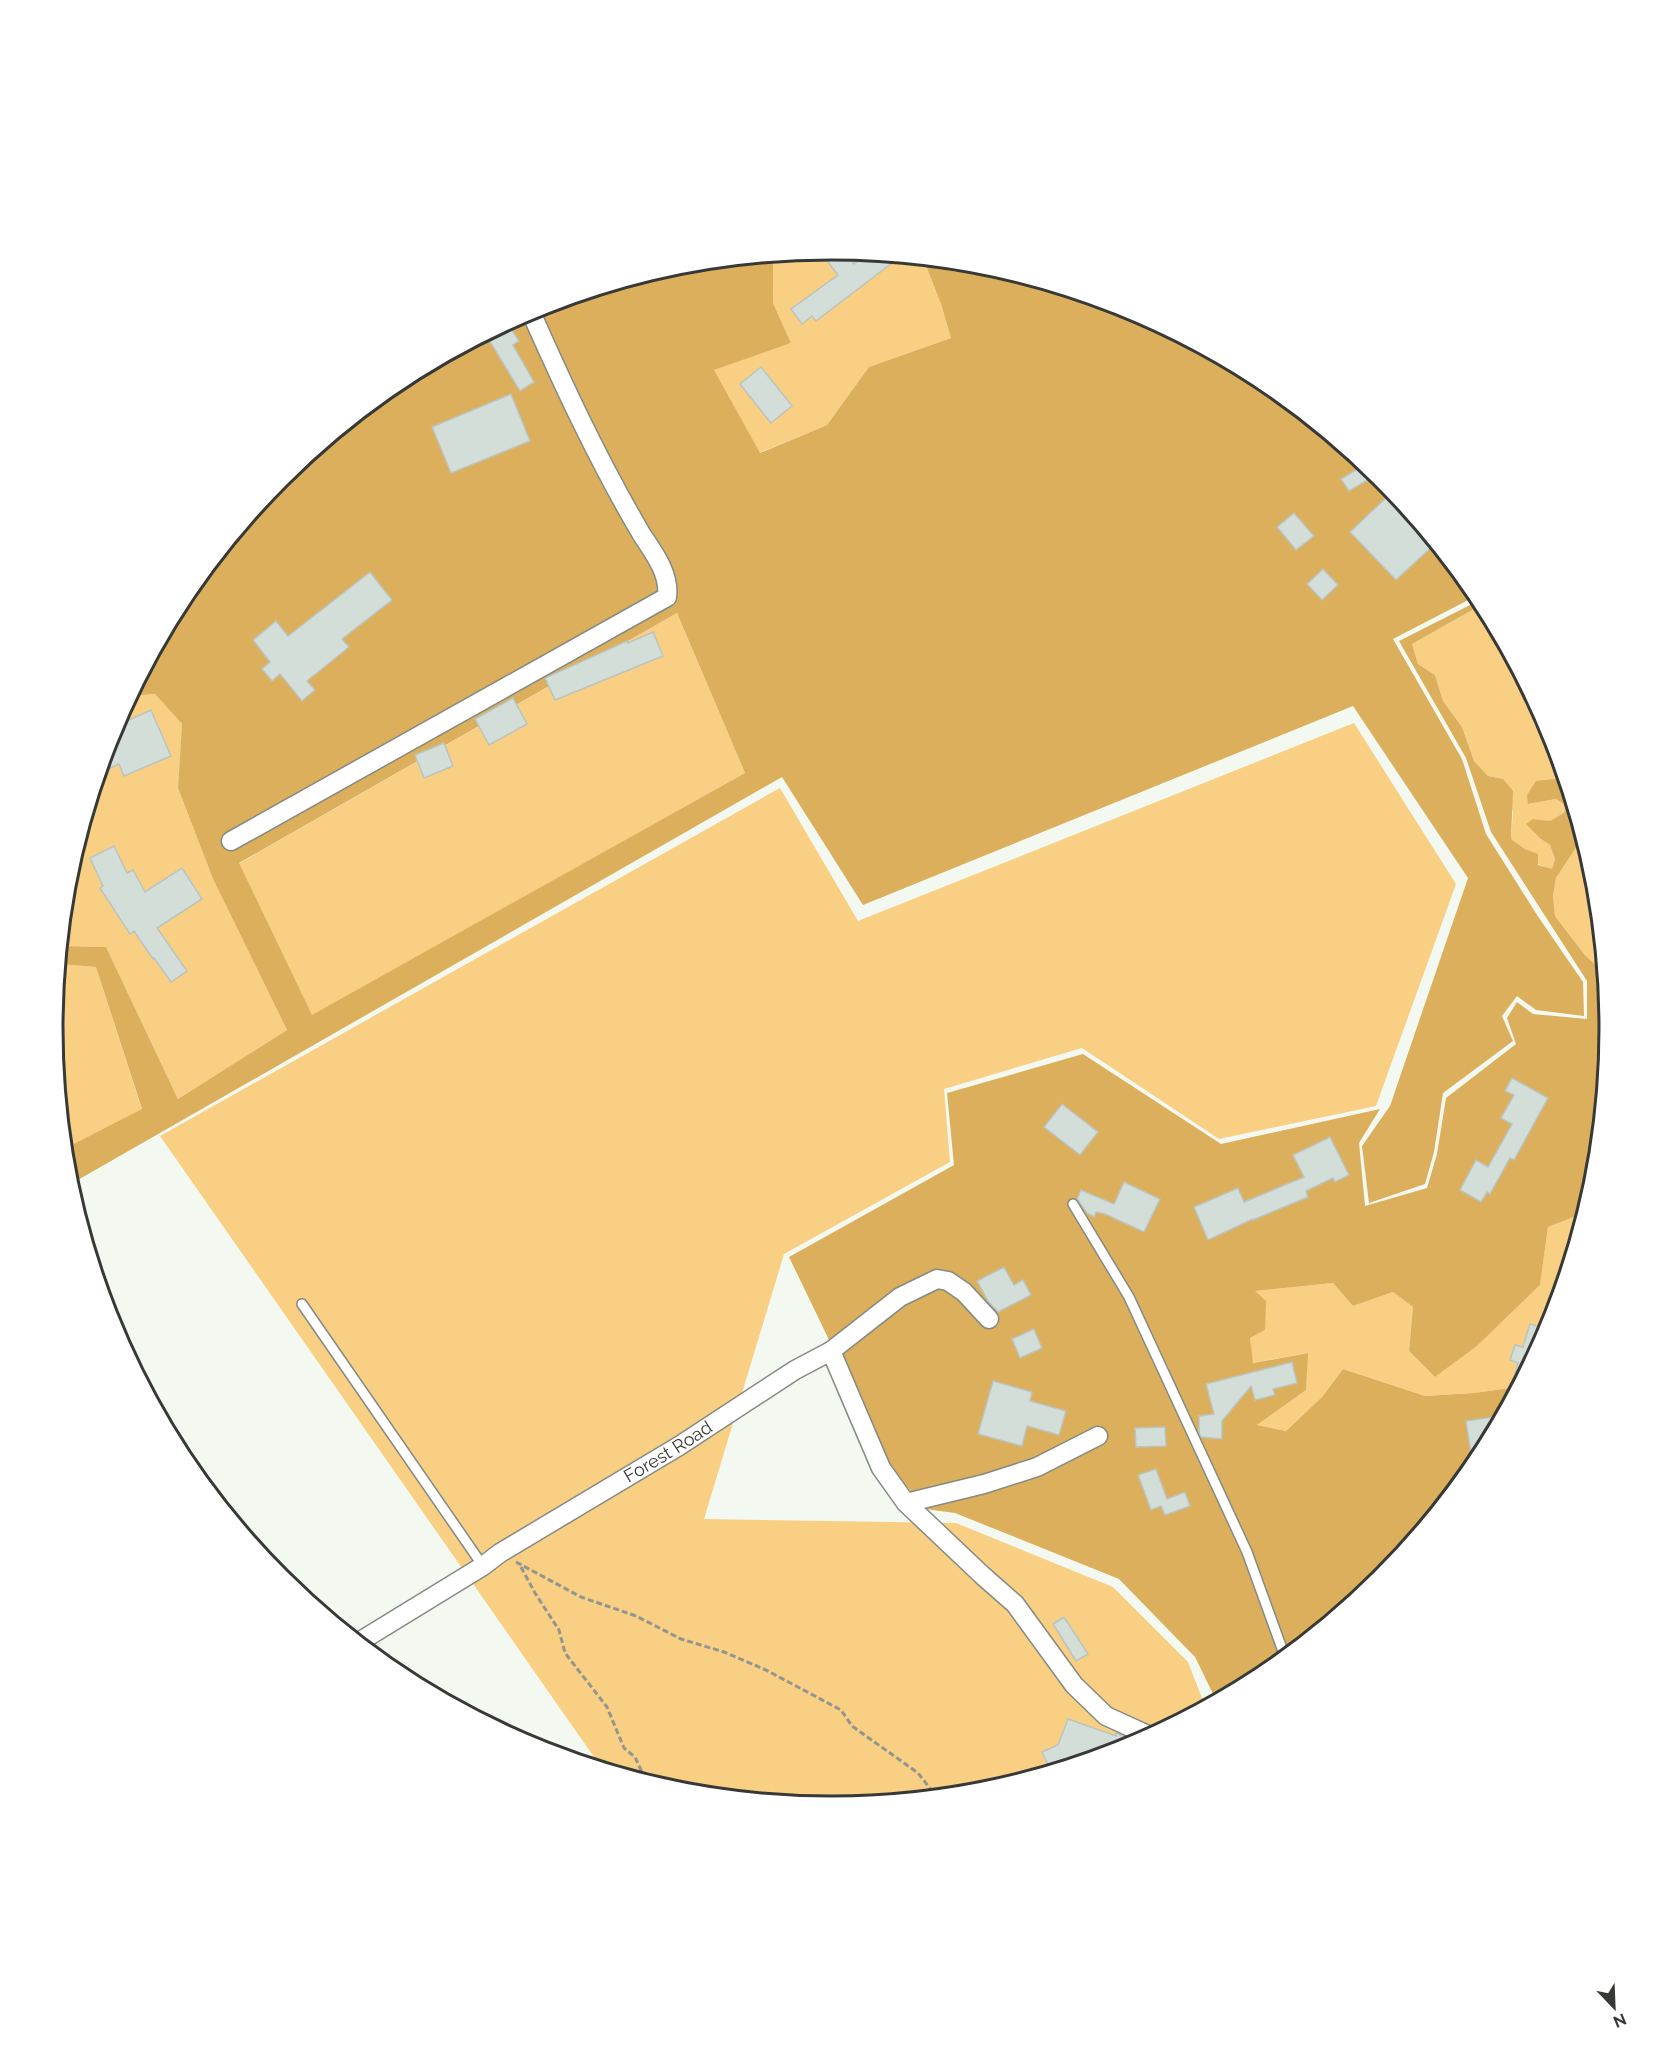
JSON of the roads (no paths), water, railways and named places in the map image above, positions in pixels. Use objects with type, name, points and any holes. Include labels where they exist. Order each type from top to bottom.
[{"type":"street","points":[[231,841],[667,597],[668,586],[663,570],[613,486],[582,426],[534,319]]},
{"type":"street","name":"Forest Road","points":[[365,1638],[483,1566],[500,1553],[679,1446],[795,1370],[831,1351],[900,1297],[937,1279],[948,1281],[964,1292],[989,1319]]},
{"type":"street","points":[[831,1351],[881,1468],[906,1503],[1015,1604],[1074,1685],[1106,1716],[1139,1731]]},
{"type":"street","points":[[906,1503],[984,1485],[1037,1467],[1098,1436]]},
{"type":"lane","points":[[1073,1204],[1129,1297],[1246,1552],[1282,1649]]},
{"type":"lane","points":[[302,1304],[483,1566]]}]
